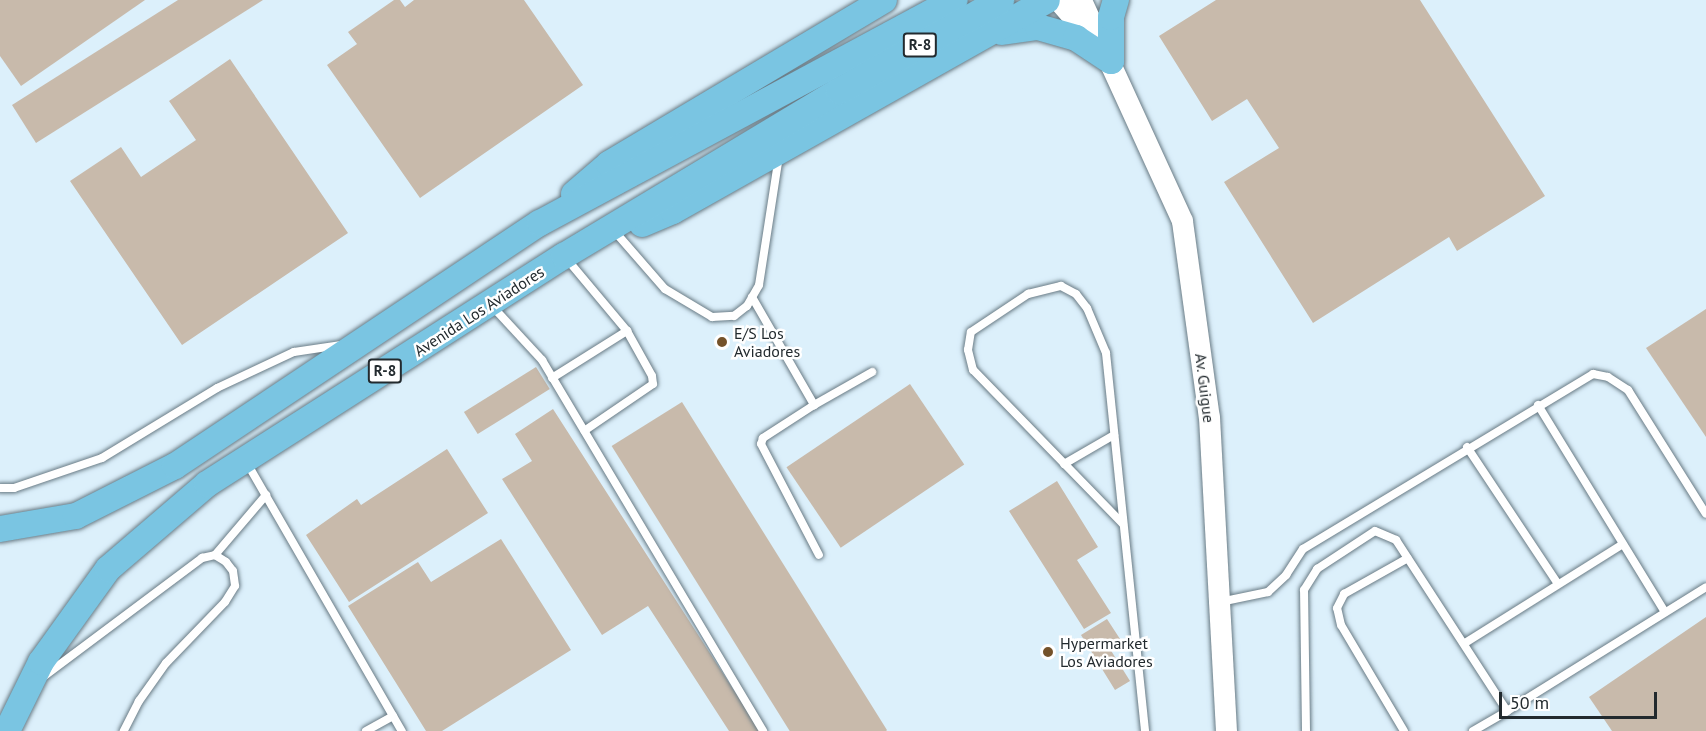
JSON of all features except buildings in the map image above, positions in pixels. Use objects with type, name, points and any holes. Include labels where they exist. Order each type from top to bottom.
[{"type":"main road","name":"R-8","points":[[540,223],[609,164],[884,0]]},
{"type":"main road","name":"Avenida Los Aviadores","points":[[7,731],[41,662],[108,569],[207,484],[564,256],[955,0]]},
{"type":"main road","name":"Avenida Los Aviadores","points":[[0,529],[76,516],[175,466],[540,223],[1001,0]]},
{"type":"main road","points":[[564,256],[673,211],[1047,0]]},
{"type":"main road","points":[[1112,61],[1111,17],[1116,0]]},
{"type":"main road","points":[[976,41],[1016,27],[1038,27],[1076,38],[1112,61]]},
{"type":"street","points":[[1058,0],[1112,61]]},
{"type":"street","points":[[1081,0],[1112,61]]},
{"type":"street","name":"Av. Guigue","points":[[1112,61],[1182,221],[1209,417],[1226,731]]},
{"type":"lane","points":[[617,234],[665,289],[712,317],[734,316],[752,297],[759,285],[780,151]]},
{"type":"lane","points":[[564,256],[627,331],[652,376],[652,384],[584,431]]},
{"type":"lane","points":[[1123,524],[973,370],[968,350],[971,332],[1028,294],[1061,286],[1076,294],[1087,308],[1106,353],[1145,731]]},
{"type":"lane","points":[[752,297],[814,405]]},
{"type":"lane","points":[[489,304],[542,360],[763,731]]},
{"type":"lane","points":[[552,378],[627,331]]},
{"type":"lane","points":[[0,488],[14,488],[102,458],[217,388],[294,352],[362,342]]},
{"type":"lane","points":[[819,555],[761,444],[764,438],[814,405],[872,372]]},
{"type":"lane","points":[[1220,602],[1268,592],[1286,575],[1303,549],[1467,447],[1593,374],[1608,377],[1628,390],[1706,514]]},
{"type":"lane","points":[[1538,405],[1665,612]]},
{"type":"lane","points":[[1064,465],[1114,435]]},
{"type":"lane","points":[[1467,447],[1558,584]]},
{"type":"lane","points":[[245,460],[402,731]]},
{"type":"lane","points":[[28,688],[202,558],[215,555],[266,495]]},
{"type":"lane","points":[[1306,731],[1304,590],[1317,569],[1375,531],[1396,540],[1507,711]]},
{"type":"lane","points":[[1465,643],[1623,544]]},
{"type":"lane","points":[[124,731],[138,701],[166,663],[225,602],[235,586],[233,571],[215,555]]},
{"type":"lane","points":[[1404,731],[1341,625],[1337,608],[1344,594],[1408,558]]},
{"type":"lane","points":[[1473,731],[1706,587]]},
{"type":"lane","points":[[366,731],[393,716]]},
{"type":"place","name":"E/S Los Aviadores","points":[[722,342]]},
{"type":"place","name":"Hypermarket Los Aviadores","points":[[1048,652]]}]
